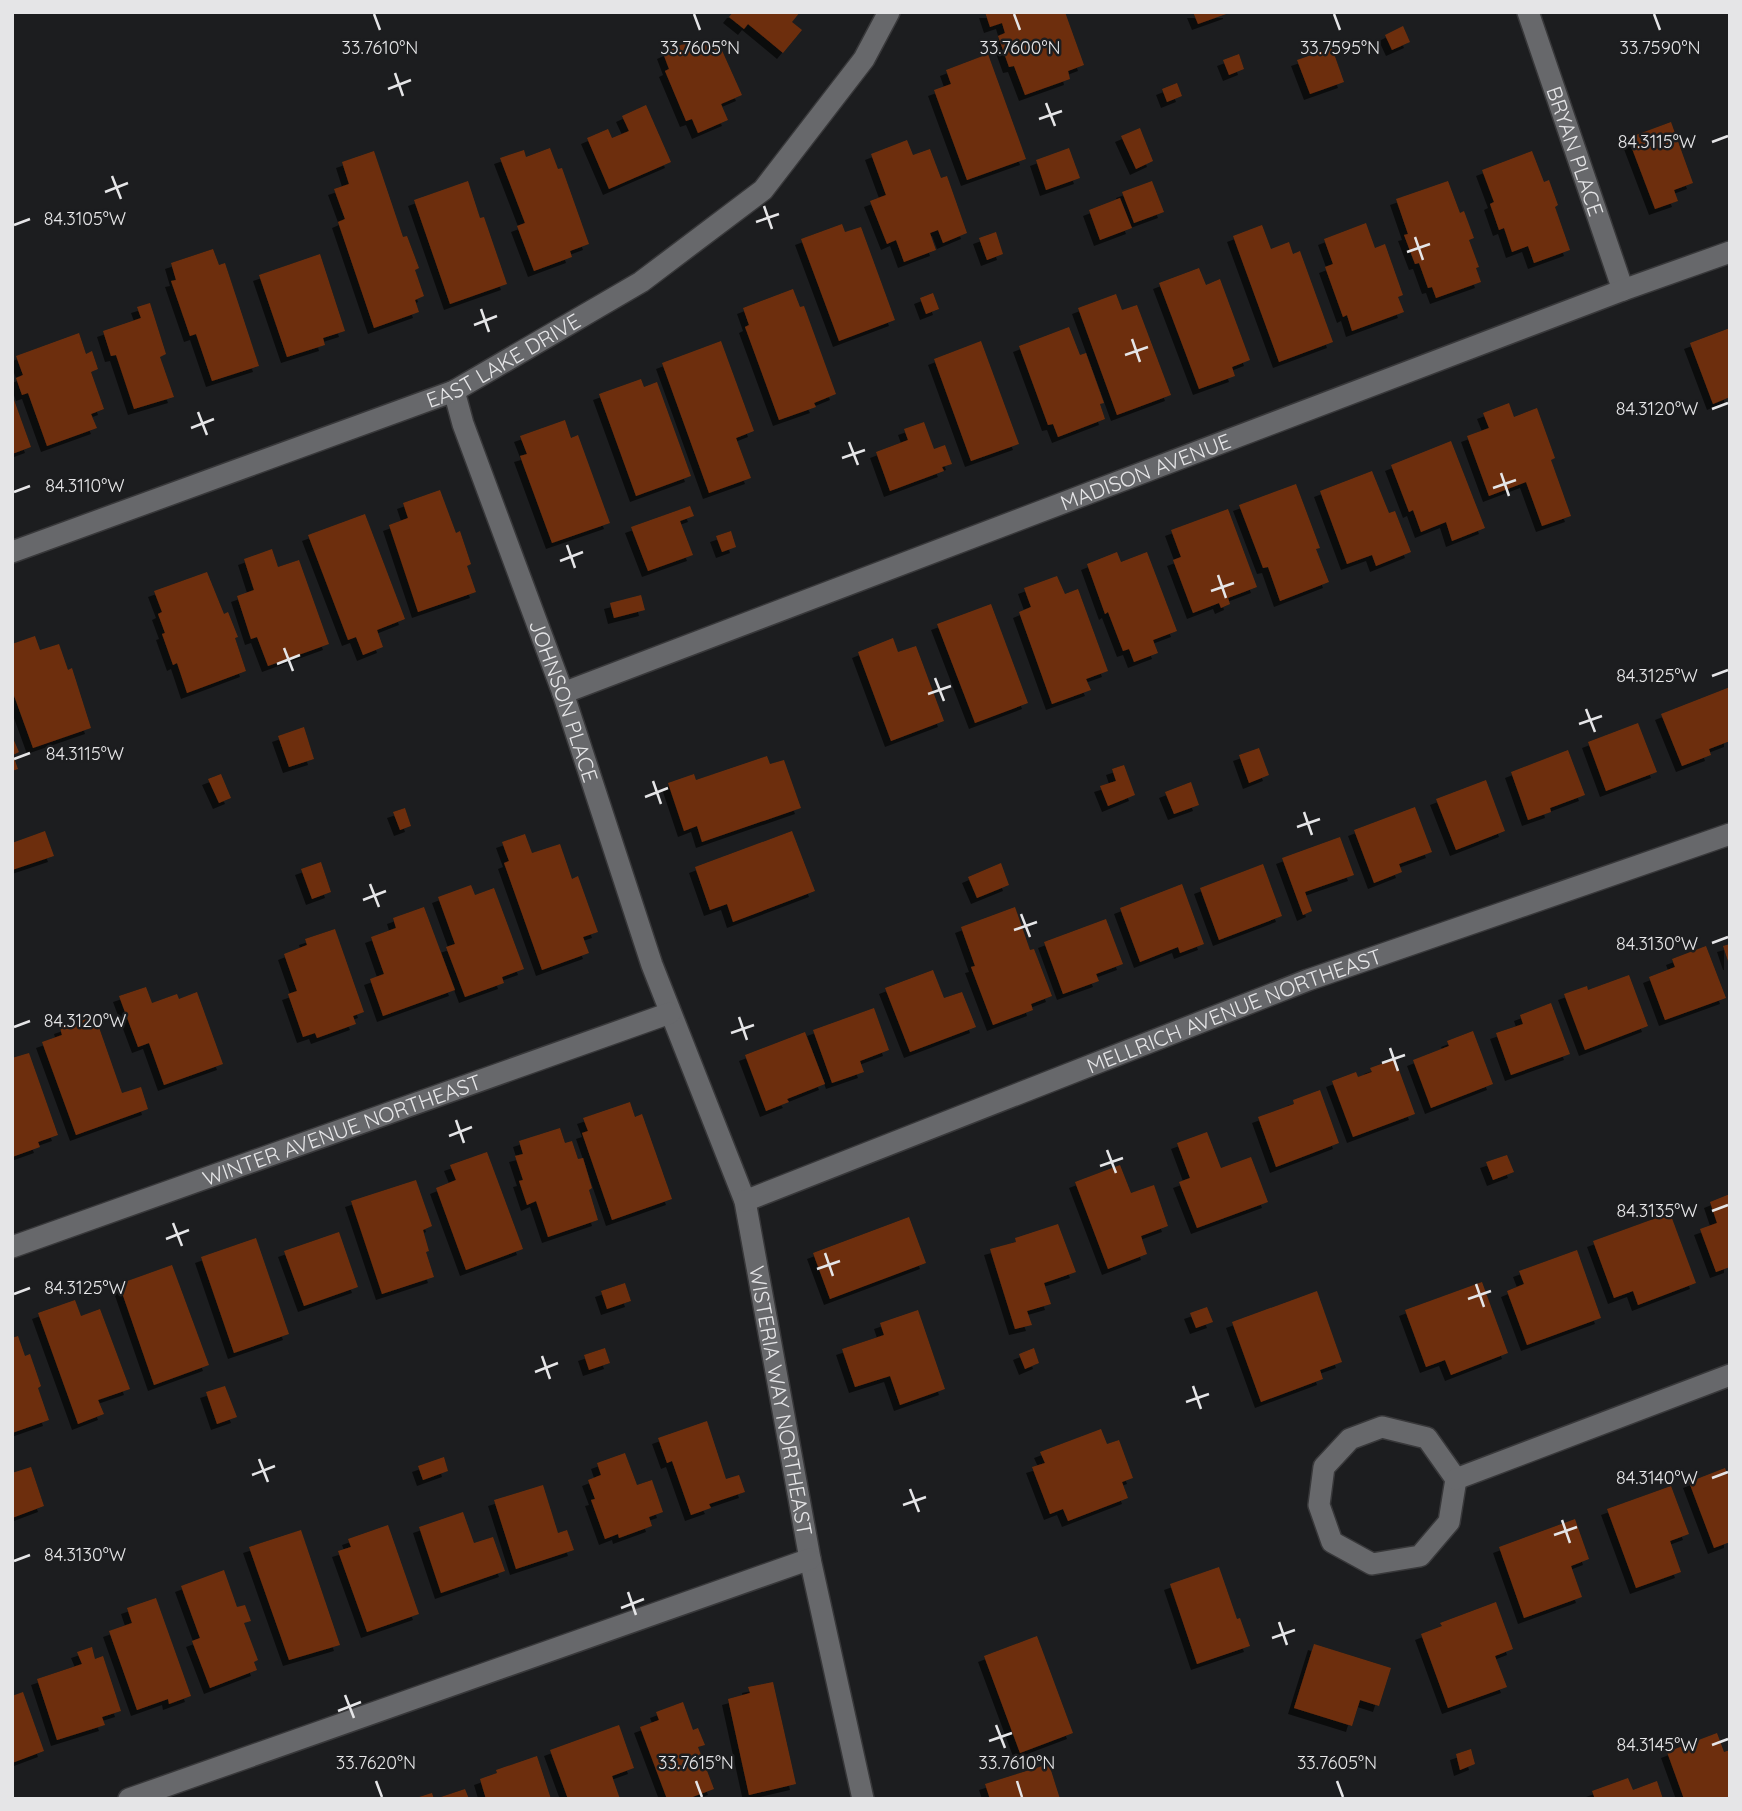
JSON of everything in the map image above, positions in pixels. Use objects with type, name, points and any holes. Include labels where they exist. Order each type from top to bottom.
[{"type":"street","name":"EAST LAKE DRIVE","points":[[12,552],[454,391],[641,282],[763,190],[863,59],[889,12]]},
{"type":"street","name":"BRYAN PLACE","points":[[1528,12],[1623,290]]},
{"type":"street","name":"MADISON AVENUE","points":[[563,693],[1623,290],[1730,252]]},
{"type":"street","name":"JOHNSON PLACE","points":[[454,391],[463,424],[563,693],[670,1013]]},
{"type":"street","name":"MELLRICH AVENUE NORTHEAST","points":[[745,1201],[1308,980],[1730,834]]},
{"type":"street","name":"WISTERIA WAY NORTHEAST","points":[[670,1013],[745,1201],[810,1559],[863,1799]]},
{"type":"street","name":"WINTER AVENUE NORTHEAST","points":[[12,1247],[670,1013]]},
{"type":"street","points":[[1456,1479],[1730,1375]]},
{"type":"street","points":[[1382,1427],[1427,1438],[1456,1479],[1449,1522],[1420,1556],[1372,1564],[1332,1542],[1319,1506],[1324,1467],[1350,1439],[1382,1427]]},
{"type":"street","points":[[129,1799],[810,1559]]},
{"type":"building","points":[[733,12],[800,12],[792,22],[802,30],[783,53],[748,24],[744,29],[729,17]]},
{"type":"building","points":[[985,12],[1065,12],[1084,65],[1068,71],[1070,79],[1025,95],[1014,66],[1009,67],[998,36],[1005,33],[1002,23],[990,27]]},
{"type":"building","points":[[1193,12],[1229,12],[1229,13],[1198,24]]},
{"type":"building","points":[[1403,26],[1410,42],[1392,50],[1385,35]]},
{"type":"building","points":[[692,40],[696,49],[711,42],[714,48],[720,46],[742,95],[721,104],[728,120],[698,133],[692,119],[686,121],[665,71],[669,69],[663,53]]},
{"type":"building","points":[[1332,48],[1344,82],[1310,94],[1297,60]]},
{"type":"building","points":[[988,54],[1026,159],[967,180],[934,90],[951,84],[946,70]]},
{"type":"building","points":[[1239,54],[1244,69],[1229,75],[1223,60]]},
{"type":"building","points":[[1177,83],[1182,96],[1167,102],[1162,89]]},
{"type":"building","points":[[646,105],[671,162],[609,189],[587,138],[608,129],[612,138],[629,131],[622,116]]},
{"type":"building","points":[[1671,122],[1693,183],[1674,190],[1678,201],[1655,209],[1628,138]]},
{"type":"building","points":[[1140,128],[1153,161],[1136,169],[1121,136]]},
{"type":"building","points":[[907,140],[913,155],[930,149],[941,178],[947,176],[967,233],[943,243],[938,230],[930,233],[936,250],[904,262],[896,240],[887,244],[870,201],[886,195],[871,154]]},
{"type":"building","points":[[550,148],[558,169],[562,168],[589,244],[570,251],[572,257],[534,271],[517,226],[525,223],[500,158],[524,150],[526,157]]},
{"type":"building","points":[[1069,148],[1080,178],[1046,190],[1036,160]]},
{"type":"building","points":[[374,151],[403,237],[407,236],[419,268],[415,270],[424,296],[415,300],[419,312],[374,328],[338,222],[345,219],[334,189],[349,184],[342,162]]},
{"type":"building","points":[[1532,151],[1544,182],[1549,180],[1570,250],[1534,263],[1528,246],[1512,252],[1504,228],[1499,230],[1490,204],[1494,202],[1482,170]]},
{"type":"building","points":[[468,181],[480,218],[484,217],[507,284],[450,304],[414,200]]},
{"type":"building","points":[[1152,181],[1164,212],[1134,223],[1122,192]]},
{"type":"building","points":[[1448,181],[1460,213],[1464,211],[1474,238],[1469,240],[1479,267],[1476,268],[1481,282],[1436,298],[1432,287],[1428,288],[1419,263],[1415,264],[1404,235],[1408,234],[1396,199]]},
{"type":"building","points":[[1120,198],[1132,228],[1100,240],[1089,210]]},
{"type":"building","points":[[1366,223],[1375,248],[1385,244],[1403,295],[1398,297],[1404,312],[1352,331],[1347,315],[1343,317],[1325,267],[1333,264],[1324,239]]},
{"type":"building","points":[[842,224],[845,232],[861,227],[895,320],[839,341],[801,239]]},
{"type":"building","points":[[1262,225],[1271,249],[1289,242],[1293,254],[1300,251],[1333,342],[1279,362],[1233,236]]},
{"type":"building","points":[[996,232],[1003,254],[987,260],[979,238]]},
{"type":"building","points":[[213,249],[219,265],[225,263],[259,366],[212,381],[196,334],[190,336],[171,281],[176,280],[171,263]]},
{"type":"building","points":[[320,254],[345,331],[323,338],[325,345],[287,357],[259,275]]},
{"type":"building","points":[[1199,268],[1206,285],[1220,279],[1250,360],[1232,367],[1235,376],[1199,389],[1159,283]]},
{"type":"building","points":[[793,289],[800,307],[804,306],[836,394],[814,403],[816,407],[779,420],[745,327],[749,325],[743,308]]},
{"type":"building","points":[[933,293],[939,309],[926,314],[920,298]]},
{"type":"building","points":[[1116,294],[1122,310],[1137,305],[1171,395],[1117,415],[1078,308]]},
{"type":"building","points":[[150,303],[166,354],[160,357],[174,397],[134,409],[116,355],[111,356],[103,331],[141,318],[137,307]]},
{"type":"building","points":[[1069,327],[1080,355],[1086,353],[1104,403],[1100,404],[1105,419],[1058,437],[1053,424],[1048,425],[1019,346]]},
{"type":"building","points":[[1730,328],[1730,397],[1713,404],[1690,343]]},
{"type":"building","points":[[79,333],[86,354],[92,351],[98,369],[91,372],[104,409],[91,414],[97,428],[47,446],[28,393],[22,395],[16,378],[23,375],[16,356]]},
{"type":"building","points":[[721,341],[754,431],[736,438],[751,478],[709,493],[662,363]]},
{"type":"building","points":[[981,341],[1019,444],[971,461],[934,359]]},
{"type":"building","points":[[641,379],[644,387],[657,382],[691,476],[636,496],[599,394]]},
{"type":"building","points":[[12,398],[31,447],[12,454]]},
{"type":"building","points":[[1509,403],[1514,417],[1537,408],[1555,458],[1551,460],[1571,516],[1542,526],[1526,482],[1489,496],[1467,436],[1489,428],[1483,413]]},
{"type":"building","points":[[565,420],[571,438],[578,435],[610,523],[552,543],[520,456],[527,454],[520,436]]},
{"type":"building","points":[[924,422],[934,449],[945,445],[952,464],[942,467],[944,471],[890,491],[876,452],[908,440],[904,429]]},
{"type":"building","points":[[1451,441],[1485,528],[1452,541],[1446,522],[1421,532],[1413,510],[1409,512],[1391,465]]},
{"type":"building","points":[[1372,471],[1389,513],[1395,511],[1411,552],[1376,566],[1372,555],[1347,564],[1320,491]]},
{"type":"building","points":[[1296,484],[1320,548],[1316,549],[1329,582],[1280,601],[1268,567],[1263,568],[1239,505]]},
{"type":"building","points":[[440,490],[456,533],[460,531],[471,564],[467,566],[476,592],[418,612],[389,525],[408,518],[403,503]]},
{"type":"building","points":[[690,506],[694,516],[680,521],[693,555],[648,571],[631,527]]},
{"type":"building","points":[[1228,509],[1257,587],[1228,598],[1230,604],[1221,608],[1219,603],[1193,613],[1173,560],[1181,557],[1171,530]]},
{"type":"building","points":[[365,514],[405,619],[377,630],[383,647],[363,655],[356,637],[348,640],[308,535]]},
{"type":"building","points":[[731,531],[736,547],[722,552],[716,536]]},
{"type":"building","points":[[272,549],[278,567],[299,560],[329,644],[268,666],[257,637],[251,639],[237,596],[254,590],[244,559]]},
{"type":"building","points":[[1117,552],[1121,562],[1147,552],[1177,631],[1153,640],[1158,653],[1134,662],[1129,649],[1123,651],[1108,612],[1105,614],[1087,564]]},
{"type":"building","points":[[207,572],[224,614],[228,612],[238,637],[235,638],[246,671],[187,693],[177,663],[173,665],[162,634],[165,633],[158,614],[162,612],[154,591]]},
{"type":"building","points":[[1057,576],[1065,594],[1078,589],[1108,671],[1086,679],[1091,690],[1052,704],[1019,612],[1031,607],[1024,588]]},
{"type":"building","points":[[641,595],[645,610],[614,618],[610,603]]},
{"type":"building","points":[[991,604],[1028,703],[975,723],[937,624]]},
{"type":"building","points":[[35,636],[40,650],[59,644],[68,670],[72,668],[91,728],[33,748],[12,690],[12,644]]},
{"type":"building","points":[[893,638],[898,652],[916,646],[944,721],[891,741],[858,652]]},
{"type":"building","points":[[1730,687],[1730,741],[1709,749],[1711,755],[1682,766],[1661,714]]},
{"type":"building","points":[[1638,723],[1657,772],[1606,791],[1588,742]]},
{"type":"building","points":[[304,727],[314,759],[289,767],[278,736]]},
{"type":"building","points":[[12,736],[19,752],[13,755],[18,769],[12,771]]},
{"type":"building","points":[[1259,748],[1269,775],[1249,783],[1239,755]]},
{"type":"building","points":[[1568,750],[1585,795],[1550,808],[1551,812],[1528,820],[1511,772]]},
{"type":"building","points":[[767,756],[770,764],[784,760],[801,808],[702,842],[697,826],[684,831],[668,783],[694,774],[696,780]]},
{"type":"building","points":[[1124,765],[1135,795],[1108,806],[1100,786],[1116,781],[1112,769]]},
{"type":"building","points":[[221,774],[231,798],[219,803],[208,779]]},
{"type":"building","points":[[1486,780],[1505,831],[1456,850],[1436,799]]},
{"type":"building","points":[[1191,782],[1199,805],[1174,814],[1165,792]]},
{"type":"building","points":[[1415,807],[1432,852],[1399,864],[1402,872],[1374,883],[1354,830]]},
{"type":"building","points":[[405,808],[411,826],[400,830],[393,812]]},
{"type":"building","points":[[45,831],[54,856],[12,870],[12,843]]},
{"type":"building","points":[[792,831],[815,891],[733,922],[727,904],[710,910],[695,867]]},
{"type":"building","points":[[525,834],[532,853],[560,844],[572,879],[578,876],[598,932],[583,937],[589,953],[542,970],[504,863],[509,861],[502,842]]},
{"type":"building","points":[[1340,837],[1354,875],[1305,892],[1312,911],[1303,915],[1282,858]]},
{"type":"building","points":[[321,862],[331,892],[312,899],[301,869]]},
{"type":"building","points":[[1001,863],[1009,885],[977,898],[968,877]]},
{"type":"building","points":[[1263,864],[1282,916],[1219,940],[1200,888]]},
{"type":"building","points":[[1182,884],[1204,944],[1180,953],[1178,947],[1140,962],[1120,908]]},
{"type":"building","points":[[471,885],[475,895],[494,888],[524,969],[502,977],[504,983],[465,997],[446,947],[455,944],[438,897]]},
{"type":"building","points":[[424,907],[455,990],[383,1016],[370,979],[384,974],[371,937],[396,928],[393,918]]},
{"type":"building","points":[[1015,907],[1030,950],[1034,949],[1052,996],[1031,1004],[1033,1010],[993,1025],[971,967],[975,966],[961,927]]},
{"type":"building","points":[[1106,919],[1123,964],[1096,974],[1099,981],[1063,994],[1044,942]]},
{"type":"building","points":[[335,929],[364,1012],[353,1016],[356,1024],[317,1038],[315,1033],[303,1037],[288,994],[297,991],[284,954],[307,945],[305,939]]},
{"type":"building","points":[[1730,944],[1730,964],[1729,964],[1723,946]]},
{"type":"building","points":[[1706,946],[1726,998],[1665,1020],[1649,977],[1675,967],[1672,959]]},
{"type":"building","points":[[933,970],[944,998],[962,992],[976,1027],[910,1052],[885,988]]},
{"type":"building","points":[[1629,975],[1648,1026],[1585,1050],[1564,994],[1587,986],[1588,990]]},
{"type":"building","points":[[146,987],[152,1003],[177,994],[179,999],[197,992],[223,1064],[164,1085],[149,1043],[138,1047],[119,996]]},
{"type":"building","points":[[1551,1003],[1570,1054],[1511,1075],[1496,1033],[1523,1024],[1520,1015]]},
{"type":"building","points":[[874,1008],[889,1050],[860,1061],[864,1072],[832,1083],[813,1030]]},
{"type":"building","points":[[95,1016],[122,1093],[141,1087],[148,1109],[76,1135],[42,1042],[62,1035],[60,1028]]},
{"type":"building","points":[[1473,1031],[1493,1084],[1431,1108],[1413,1060],[1449,1046],[1447,1041]]},
{"type":"building","points":[[805,1032],[825,1084],[787,1099],[789,1102],[766,1111],[745,1055]]},
{"type":"building","points":[[29,1053],[58,1135],[38,1142],[40,1147],[12,1157],[12,1058]]},
{"type":"building","points":[[1395,1059],[1415,1114],[1353,1137],[1332,1081],[1356,1072],[1358,1077],[1372,1072],[1370,1068]]},
{"type":"building","points":[[1320,1090],[1339,1143],[1276,1167],[1258,1117],[1294,1104],[1293,1100]]},
{"type":"building","points":[[630,1102],[635,1117],[642,1114],[672,1199],[612,1220],[582,1133],[588,1131],[583,1118]]},
{"type":"building","points":[[560,1128],[565,1143],[572,1141],[578,1159],[583,1158],[598,1220],[548,1237],[536,1201],[527,1205],[515,1156],[523,1154],[519,1141]]},
{"type":"building","points":[[1207,1132],[1221,1168],[1251,1157],[1268,1202],[1197,1228],[1179,1182],[1190,1178],[1177,1143]]},
{"type":"building","points":[[487,1152],[523,1249],[466,1270],[436,1188],[456,1180],[450,1165]]},
{"type":"building","points":[[1507,1155],[1514,1172],[1493,1180],[1486,1162]]},
{"type":"building","points":[[1120,1165],[1131,1193],[1154,1185],[1168,1226],[1141,1236],[1147,1254],[1108,1269],[1075,1182]]},
{"type":"building","points":[[416,1180],[432,1226],[423,1230],[434,1277],[382,1294],[351,1201]]},
{"type":"building","points":[[1730,1194],[1730,1267],[1716,1272],[1700,1229],[1717,1223],[1710,1202]]},
{"type":"building","points":[[1670,1213],[1696,1283],[1638,1305],[1633,1291],[1614,1298],[1593,1241]]},
{"type":"building","points":[[909,1217],[926,1263],[830,1299],[813,1253]]},
{"type":"building","points":[[1058,1224],[1076,1272],[1044,1283],[1051,1304],[1027,1311],[1032,1325],[1015,1329],[990,1249],[1016,1242],[1015,1238]]},
{"type":"building","points":[[339,1232],[358,1287],[304,1306],[284,1251]]},
{"type":"building","points":[[256,1238],[289,1334],[234,1353],[201,1257]]},
{"type":"building","points":[[1577,1250],[1601,1318],[1527,1345],[1507,1291],[1524,1284],[1519,1271]]},
{"type":"building","points":[[172,1265],[209,1365],[154,1385],[119,1284]]},
{"type":"building","points":[[1482,1282],[1508,1353],[1451,1375],[1445,1360],[1426,1367],[1405,1310]]},
{"type":"building","points":[[625,1283],[631,1301],[607,1309],[601,1291]]},
{"type":"building","points":[[1317,1291],[1342,1362],[1320,1370],[1323,1379],[1261,1402],[1232,1322]]},
{"type":"building","points":[[75,1300],[81,1316],[100,1309],[130,1389],[98,1400],[104,1414],[78,1424],[38,1313]]},
{"type":"building","points":[[1207,1307],[1213,1322],[1196,1328],[1190,1313]]},
{"type":"building","points":[[918,1310],[945,1389],[900,1405],[890,1376],[855,1387],[842,1349],[884,1335],[880,1323]]},
{"type":"building","points":[[18,1336],[25,1356],[30,1354],[49,1420],[12,1433],[12,1338]]},
{"type":"building","points":[[605,1348],[610,1363],[589,1370],[584,1355]]},
{"type":"building","points":[[1034,1348],[1039,1363],[1025,1369],[1019,1354]]},
{"type":"building","points":[[225,1386],[237,1417],[217,1424],[206,1392]]},
{"type":"building","points":[[707,1421],[726,1479],[739,1475],[745,1492],[709,1504],[711,1508],[691,1515],[672,1461],[667,1463],[658,1438]]},
{"type":"building","points":[[1101,1429],[1107,1444],[1119,1440],[1133,1478],[1122,1482],[1128,1498],[1068,1521],[1063,1509],[1050,1514],[1032,1467],[1045,1463],[1040,1452]]},
{"type":"building","points":[[625,1453],[637,1485],[652,1480],[663,1512],[649,1517],[652,1526],[619,1538],[618,1534],[605,1539],[591,1500],[595,1499],[588,1480],[601,1475],[597,1463]]},
{"type":"building","points":[[444,1457],[448,1471],[423,1480],[418,1466]]},
{"type":"building","points":[[31,1467],[44,1506],[12,1518],[12,1473]]},
{"type":"building","points":[[1725,1468],[1730,1480],[1730,1542],[1714,1548],[1689,1482]]},
{"type":"building","points":[[543,1485],[558,1533],[567,1530],[574,1550],[516,1569],[494,1500]]},
{"type":"building","points":[[1671,1486],[1689,1534],[1670,1541],[1681,1572],[1636,1588],[1607,1509]]},
{"type":"building","points":[[463,1512],[474,1543],[493,1537],[505,1571],[441,1593],[419,1527]]},
{"type":"building","points":[[1575,1519],[1589,1559],[1571,1566],[1582,1597],[1524,1618],[1499,1547]]},
{"type":"building","points":[[388,1525],[419,1614],[367,1632],[338,1551],[351,1547],[348,1539]]},
{"type":"building","points":[[301,1530],[340,1645],[289,1660],[249,1547]]},
{"type":"building","points":[[1219,1567],[1237,1619],[1240,1618],[1250,1646],[1197,1664],[1170,1584]]},
{"type":"building","points":[[224,1570],[237,1607],[245,1605],[251,1621],[244,1623],[258,1660],[254,1662],[257,1670],[210,1688],[192,1641],[200,1638],[181,1586]]},
{"type":"building","points":[[156,1598],[191,1696],[169,1704],[168,1699],[137,1710],[109,1631],[132,1623],[127,1608]]},
{"type":"building","points":[[1496,1602],[1513,1649],[1495,1656],[1507,1687],[1448,1708],[1421,1634],[1442,1626],[1440,1623]]},
{"type":"building","points":[[1037,1636],[1073,1733],[1020,1753],[984,1656]]},
{"type":"building","points":[[1314,1644],[1391,1668],[1379,1706],[1360,1700],[1352,1726],[1294,1708]]},
{"type":"building","points":[[92,1647],[95,1659],[103,1656],[121,1711],[102,1717],[105,1725],[57,1740],[37,1679],[82,1664],[77,1652]]},
{"type":"building","points":[[773,1682],[796,1784],[749,1795],[728,1699],[750,1693],[748,1687]]},
{"type":"building","points":[[23,1692],[44,1751],[12,1763],[12,1696]]},
{"type":"building","points":[[683,1702],[693,1730],[698,1728],[705,1745],[698,1747],[714,1789],[687,1799],[667,1799],[640,1727],[659,1720],[656,1712]]},
{"type":"building","points":[[619,1725],[634,1768],[612,1776],[620,1799],[568,1799],[550,1750]]},
{"type":"building","points":[[1717,1733],[1724,1752],[1730,1750],[1730,1799],[1684,1799],[1667,1752]]},
{"type":"building","points":[[1471,1749],[1475,1764],[1460,1770],[1456,1754]]},
{"type":"building","points":[[537,1756],[551,1799],[486,1799],[480,1779],[497,1773],[496,1770]]},
{"type":"building","points":[[1049,1764],[1060,1799],[990,1799],[985,1784]]},
{"type":"building","points":[[1628,1778],[1633,1790],[1657,1781],[1663,1799],[1595,1799],[1592,1791]]},
{"type":"building","points":[[465,1789],[469,1799],[438,1799],[438,1798]]},
{"type":"building","points":[[432,1793],[434,1799],[416,1799],[416,1798]]}]
